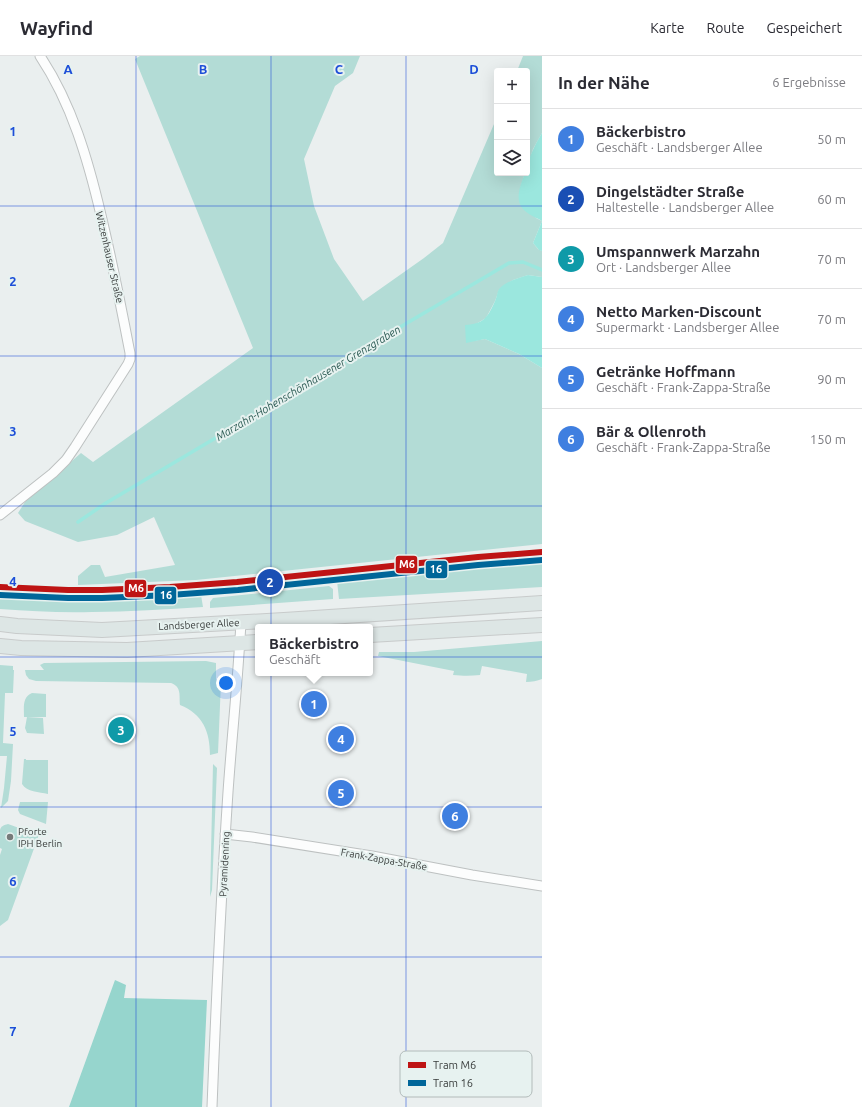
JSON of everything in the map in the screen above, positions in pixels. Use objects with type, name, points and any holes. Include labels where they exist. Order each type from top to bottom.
[{"type":"main road","name":"Landsberger Allee","points":[[0,624],[102,630],[542,603]]},
{"type":"main road","points":[[373,635],[542,625]]},
{"type":"main road","points":[[0,646],[21,648],[127,650],[255,642]]},
{"type":"street","name":"Witzenhauser Straße","points":[[0,515],[53,473],[66,460],[130,359],[119,294],[95,190],[85,156],[68,106],[40,56]]},
{"type":"street","name":"Pyramidenring","points":[[212,1107],[225,834],[241,622]]},
{"type":"street","name":"Frank-Zappa-Straße","points":[[225,834],[395,860],[472,875],[542,886]]},
{"type":"green space","points":[[140,56],[360,56],[353,73],[335,86],[304,159],[314,206],[334,259],[363,301],[443,243],[494,124],[494,176],[524,176],[520,189],[536,218],[542,221],[533,243],[542,251],[542,277],[528,275],[513,280],[499,290],[486,318],[476,324],[466,342],[485,339],[519,354],[542,368],[542,544],[196,580],[78,585],[78,576],[91,565],[100,565],[105,577],[175,565],[154,517],[117,535],[78,542],[25,521],[18,513],[25,502],[81,453],[93,462],[253,348],[135,59]]},
{"type":"green space","points":[[523,56],[542,56],[542,133],[533,149],[530,158],[530,68],[518,68]]},
{"type":"green space","points":[[542,562],[542,587],[339,599],[337,581],[442,570]]},
{"type":"green space","points":[[329,586],[333,589],[333,599],[210,608],[210,602],[213,598]]},
{"type":"green space","points":[[201,595],[203,607],[80,612],[46,612],[0,609],[0,597],[34,600],[123,600]]},
{"type":"green space","points":[[542,641],[542,679],[530,682],[526,682],[527,674],[482,666],[480,675],[453,675],[454,671],[378,656],[379,652],[414,652]]},
{"type":"green space","points":[[206,661],[216,663],[216,679],[221,682],[218,753],[210,755],[209,739],[204,725],[194,713],[180,705],[180,695],[178,689],[171,683],[36,681],[29,679],[25,670],[44,670],[40,665],[44,663]]},
{"type":"green space","points":[[0,665],[13,666],[14,670],[13,693],[5,693],[3,743],[13,744],[11,781],[8,801],[1,808],[7,756],[0,756]]},
{"type":"green space","points":[[32,693],[46,694],[46,717],[24,717],[25,700]]},
{"type":"green space","points":[[27,717],[43,718],[44,734],[27,733],[25,728]]},
{"type":"green space","points":[[24,759],[48,760],[48,794],[24,787],[22,784]]},
{"type":"green space","points":[[213,764],[217,768],[212,890],[210,897]]},
{"type":"green space","points":[[20,802],[48,802],[46,824],[20,814],[18,810]]},
{"type":"green space","points":[[8,824],[33,833],[40,832],[8,920],[0,926],[0,855],[2,849],[0,848],[0,830],[3,826]]},
{"type":"shaded area","points":[[542,133],[542,221],[525,211],[520,205],[519,201],[519,191],[524,176],[530,176],[530,157]]},
{"type":"shaded area","points":[[542,221],[542,251],[539,250],[533,243]]},
{"type":"shaded area","points":[[528,275],[542,277],[542,368],[519,354],[485,339],[466,343],[465,325],[477,323],[484,319],[496,299],[498,290],[502,286],[513,280]]},
{"type":"shaded area","points":[[115,980],[126,985],[124,998],[207,1000],[202,1107],[69,1107]]},
{"type":"waterway","name":"Marzahn-Hohenschönhausener Grenzgraben","points":[[78,522],[106,503],[509,263],[523,262],[542,270]]},
{"type":"tram line","name":"M6","points":[[0,587],[68,590],[170,587],[237,582],[478,557],[542,552]]},
{"type":"tram line","name":"16","points":[[0,595],[68,598],[170,595],[238,590],[478,565],[542,560]]},
{"type":"place","name":"Dingelstädter Straße","points":[[270,582]]},
{"type":"place","name":"Bäckerbistro","points":[[314,704]]},
{"type":"place","name":"Umspannwerk Marzahn","points":[[121,730]]},
{"type":"place","name":"Netto Marken-Discount","points":[[341,739]]},
{"type":"place","name":"Getränke Hoffmann","points":[[341,793]]},
{"type":"place","name":"Bär & Ollenroth","points":[[455,816]]},
{"type":"place","name":"Pforte IPH Berlin","points":[[10,837]]}]
